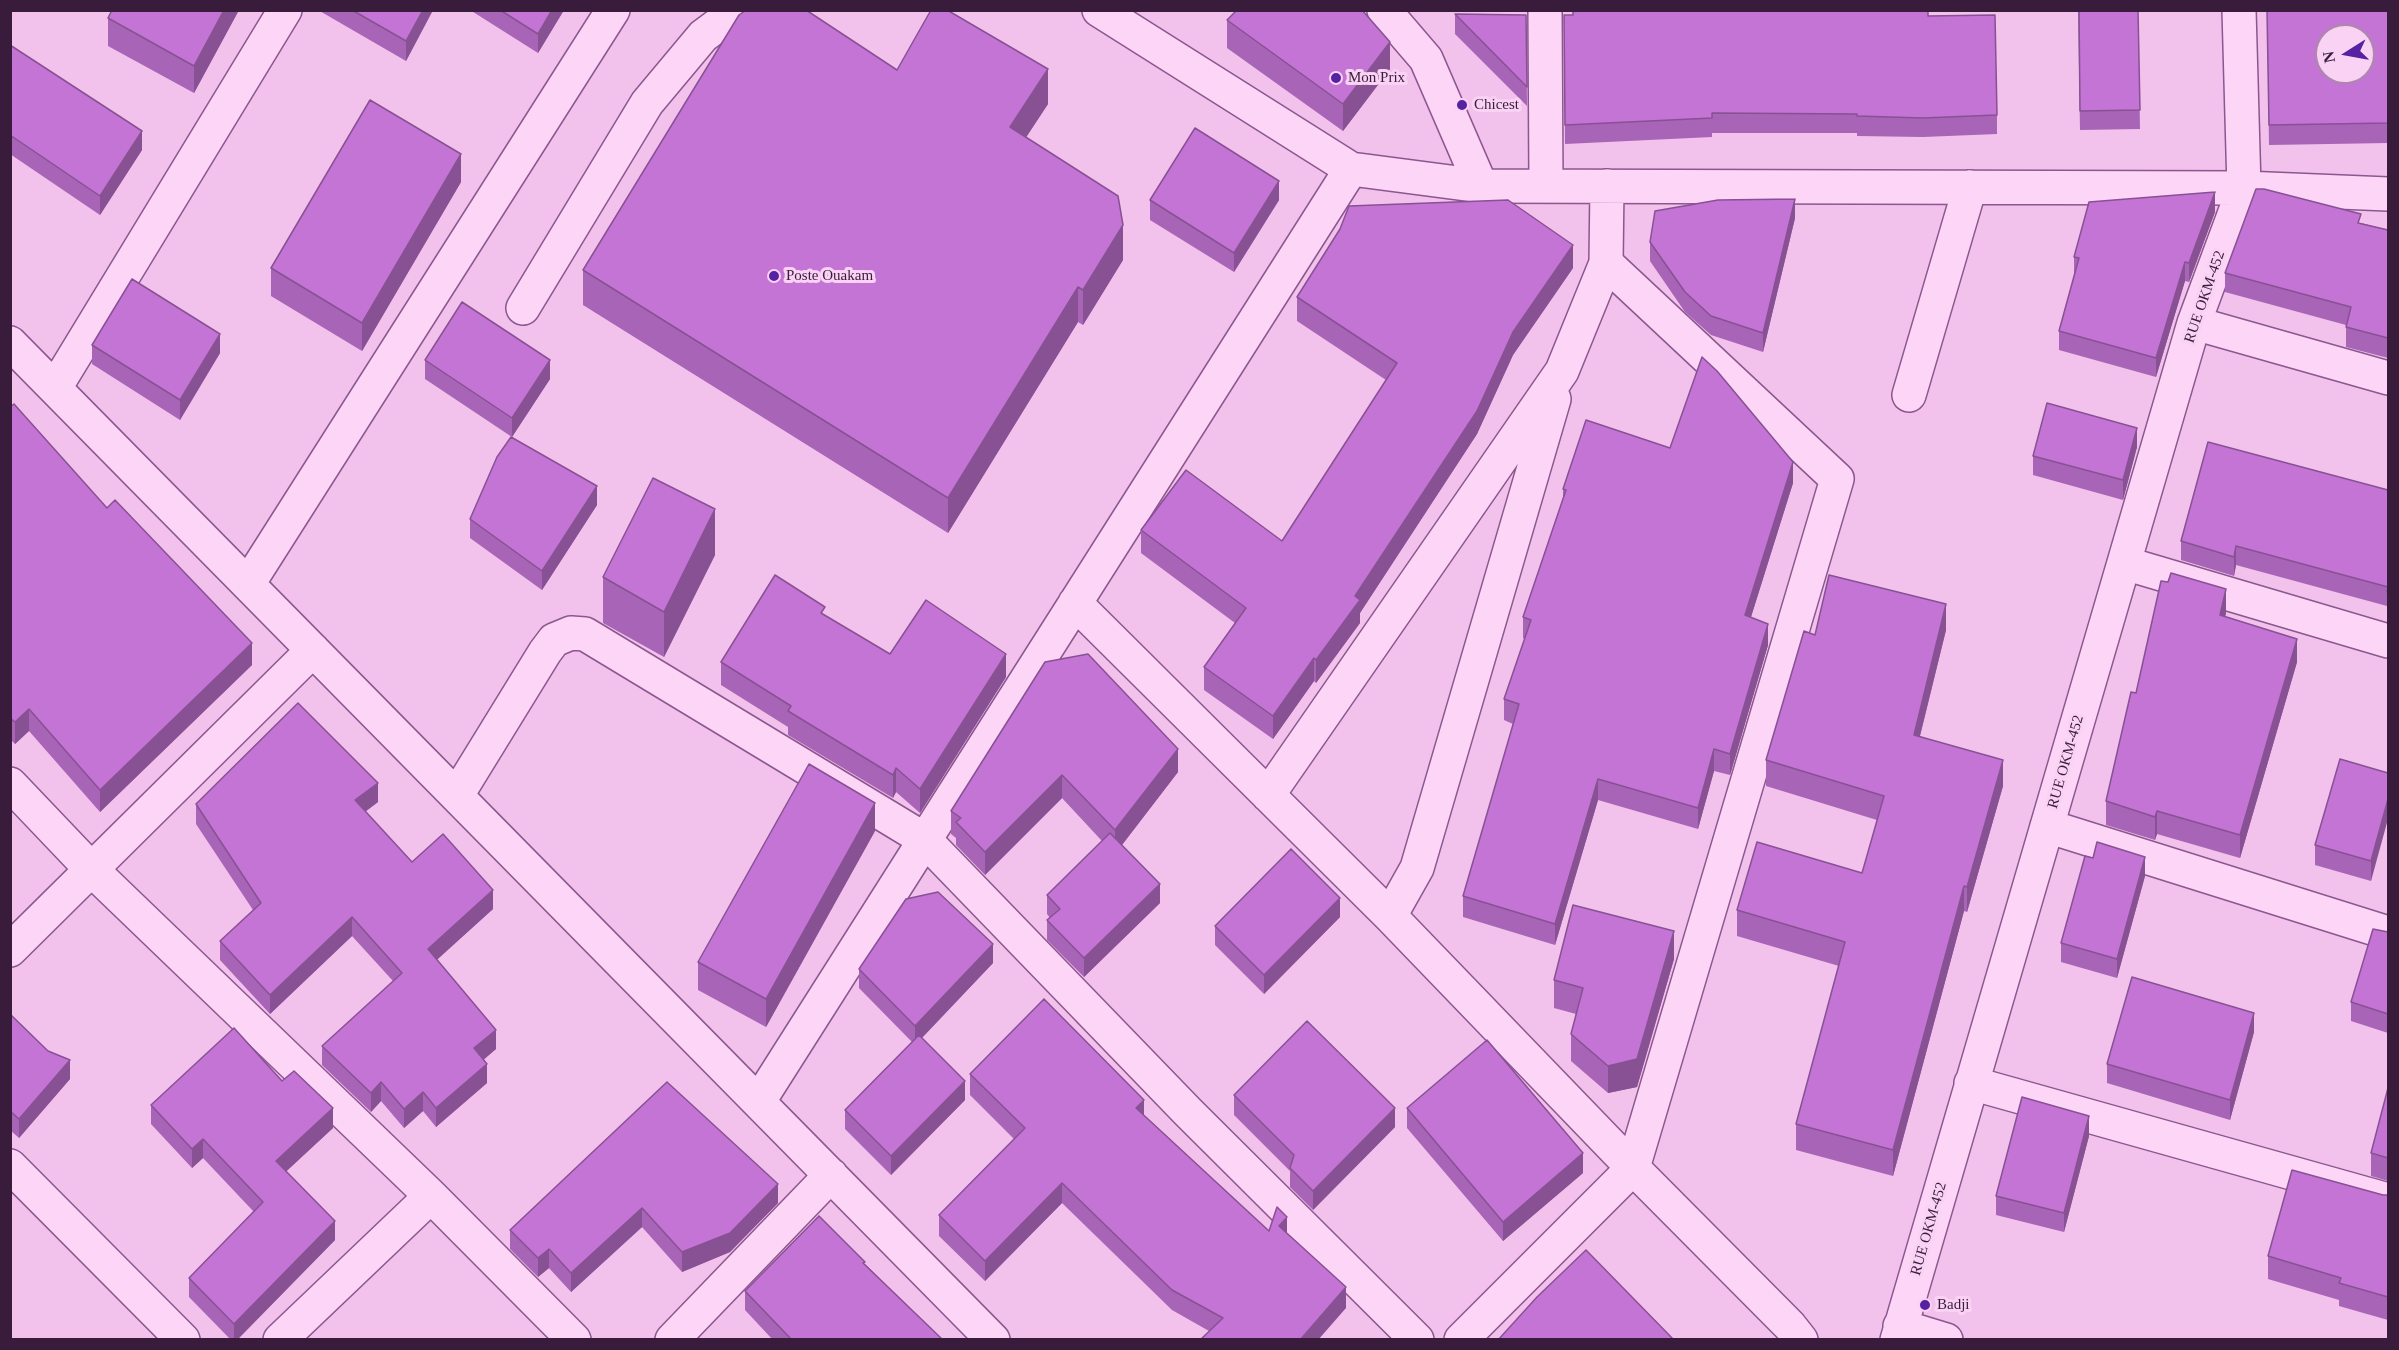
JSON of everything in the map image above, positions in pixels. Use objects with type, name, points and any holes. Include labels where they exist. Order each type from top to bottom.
[{"type":"street","points":[[55,388],[285,10]]},
{"type":"street","points":[[248,584],[613,10]]},
{"type":"street","points":[[524,308],[647,103],[703,36],[738,10]]},
{"type":"street","points":[[1099,10],[1351,169],[1481,186],[2244,188],[2388,194]]},
{"type":"street","points":[[1384,10],[1426,59],[1481,186]]},
{"type":"street","points":[[1545,10],[1546,186]]},
{"type":"street","points":[[2239,10],[2244,188]]},
{"type":"street","points":[[759,1101],[1351,169]]},
{"type":"street","points":[[1390,916],[1417,868],[1562,371],[1606,263],[1607,186]]},
{"type":"street","points":[[1909,395],[1970,187]]},
{"type":"street","name":"RUE OKM-452","points":[[1899,1333],[2194,323],[2244,188]]},
{"type":"street","points":[[1461,1340],[1633,1168],[1838,479],[1606,263]]},
{"type":"street","points":[[2194,323],[2388,378]]},
{"type":"street","points":[[10,344],[993,1340]]},
{"type":"street","points":[[1268,795],[1562,371]]},
{"type":"street","points":[[2124,563],[2388,641]]},
{"type":"street","points":[[1075,603],[1390,916],[1633,1168],[1790,1326],[1801,1340]]},
{"type":"street","points":[[457,795],[554,640],[571,633],[585,634],[924,839],[1188,1112],[1417,1340]]},
{"type":"street","points":[[10,950],[313,650]]},
{"type":"street","points":[[10,784],[91,869],[431,1196],[574,1340]]},
{"type":"street","points":[[2047,826],[2388,933]]},
{"type":"street","points":[[1971,1083],[2388,1200]]},
{"type":"street","points":[[10,1166],[183,1340]]},
{"type":"street","points":[[672,1340],[831,1175]]},
{"type":"street","points":[[280,1340],[431,1196]]},
{"type":"street","points":[[1899,1333],[1946,1340]]},
{"type":"building","points":[[112,10],[224,10],[194,66],[108,18]]},
{"type":"building","points":[[352,10],[423,10],[406,41]]},
{"type":"building","points":[[500,10],[552,10],[538,34]]},
{"type":"building","name":"Poste Ouakam","points":[[746,10],[806,10],[897,70],[931,10],[947,10],[1048,69],[1010,127],[1118,196],[1123,225],[1083,290],[1078,287],[948,498],[583,270],[739,15]]},
{"type":"building","points":[[1237,10],[1362,10],[1390,42],[1343,104],[1227,20]]},
{"type":"building","points":[[1573,10],[1928,10],[1928,16],[1995,15],[1997,115],[1923,118],[1857,116],[1857,114],[1712,113],[1712,118],[1565,125],[1564,15],[1573,15]]},
{"type":"building","points":[[2079,10],[2138,10],[2140,110],[2080,111]]},
{"type":"building","points":[[2267,10],[2388,10],[2388,123],[2269,125]]},
{"type":"building","points":[[1455,14],[1526,15],[1527,87]]},
{"type":"building","points":[[10,45],[142,131],[100,196],[10,135]]},
{"type":"building","points":[[370,100],[461,154],[362,323],[271,268]]},
{"type":"building","points":[[1195,128],[1279,181],[1234,253],[1150,200]]},
{"type":"building","points":[[2256,189],[2264,189],[2361,214],[2358,223],[2388,230],[2388,338],[2346,327],[2351,307],[2225,273]]},
{"type":"building","points":[[2215,192],[2189,263],[2185,262],[2156,358],[2059,331],[2079,258],[2074,257],[2089,202]]},
{"type":"building","points":[[1795,199],[1763,333],[1711,316],[1685,292],[1650,242],[1655,211],[1718,200]]},
{"type":"building","points":[[1508,200],[1573,245],[1513,332],[1477,411],[1355,596],[1360,600],[1316,660],[1314,658],[1273,716],[1204,667],[1246,608],[1141,530],[1186,470],[1282,541],[1397,363],[1297,297],[1340,229],[1349,206]]},
{"type":"building","points":[[132,279],[220,334],[180,400],[92,345]]},
{"type":"building","points":[[462,302],[550,360],[512,418],[425,360]]},
{"type":"building","points":[[1702,357],[1717,371],[1793,462],[1745,615],[1768,624],[1730,754],[1714,749],[1698,808],[1598,779],[1555,924],[1463,896],[1519,704],[1504,699],[1531,620],[1523,617],[1566,490],[1563,489],[1586,420],[1670,448]]},
{"type":"building","points":[[2047,403],[2137,428],[2123,480],[2033,456]]},
{"type":"building","points":[[14,404],[107,508],[115,500],[252,643],[100,790],[29,709],[15,722],[10,718],[10,407]]},
{"type":"building","points":[[511,437],[597,486],[542,571],[470,519],[497,457]]},
{"type":"building","points":[[2208,442],[2388,490],[2388,587],[2236,546],[2234,557],[2181,541]]},
{"type":"building","points":[[653,478],[715,509],[664,612],[603,577]]},
{"type":"building","points":[[2171,573],[2226,589],[2220,615],[2297,639],[2240,835],[2157,811],[2155,817],[2106,801],[2131,692],[2136,693],[2161,581],[2168,582]]},
{"type":"building","points":[[775,575],[825,607],[821,613],[890,654],[926,600],[1006,654],[920,789],[896,768],[893,775],[788,711],[791,706],[721,662]]},
{"type":"building","points":[[1829,575],[1946,604],[1914,735],[2003,760],[1967,887],[1964,886],[1893,1150],[1796,1124],[1845,942],[1737,910],[1757,842],[1862,873],[1884,796],[1766,760],[1804,631],[1815,635]]},
{"type":"building","points":[[1088,654],[1178,749],[1115,830],[1062,775],[985,852],[956,822],[961,818],[951,811],[1045,662]]},
{"type":"building","points":[[298,703],[378,783],[355,800],[412,862],[443,834],[493,890],[428,949],[496,1030],[474,1048],[487,1064],[436,1108],[423,1092],[404,1109],[381,1082],[371,1093],[322,1046],[402,973],[352,917],[270,995],[220,941],[261,903],[196,804]]},
{"type":"building","points":[[2340,759],[2388,773],[2388,799],[2371,861],[2315,845]]},
{"type":"building","points":[[809,764],[875,803],[766,999],[698,962]]},
{"type":"building","points":[[1110,833],[1160,884],[1084,958],[1047,920],[1060,909],[1047,895]]},
{"type":"building","points":[[2097,842],[2145,857],[2117,959],[2061,943],[2085,856],[2093,858]]},
{"type":"building","points":[[1291,849],[1340,898],[1264,975],[1215,926]]},
{"type":"building","points":[[938,892],[993,944],[915,1026],[859,969],[906,899]]},
{"type":"building","points":[[1573,905],[1674,931],[1637,1059],[1608,1066],[1571,1034],[1583,988],[1554,980]]},
{"type":"building","points":[[2373,929],[2388,932],[2388,1014],[2351,1002]]},
{"type":"building","points":[[2132,977],[2254,1013],[2230,1100],[2107,1064]]},
{"type":"building","points":[[1044,999],[1144,1100],[1136,1108],[1269,1231],[1277,1207],[1287,1217],[1279,1226],[1346,1287],[1300,1340],[1200,1340],[1223,1318],[1172,1290],[1062,1183],[985,1261],[939,1215],[1025,1128],[970,1074]]},
{"type":"building","points":[[10,1014],[48,1051],[70,1060],[19,1119],[10,1111]]},
{"type":"building","points":[[1307,1021],[1395,1108],[1313,1191],[1290,1168],[1294,1155],[1234,1095]]},
{"type":"building","points":[[234,1028],[282,1081],[294,1071],[333,1108],[276,1161],[335,1221],[234,1324],[189,1278],[263,1202],[203,1139],[192,1149],[151,1105]]},
{"type":"building","points":[[919,1035],[965,1081],[891,1156],[845,1110]]},
{"type":"building","points":[[1487,1040],[1583,1153],[1503,1222],[1407,1108]]},
{"type":"building","points":[[667,1082],[778,1184],[730,1233],[682,1252],[642,1208],[571,1273],[549,1249],[538,1258],[510,1230]]},
{"type":"building","points":[[2388,1088],[2388,1158],[2371,1153]]},
{"type":"building","points":[[2022,1097],[2089,1116],[2064,1213],[1996,1196]]},
{"type":"building","points":[[2292,1170],[2388,1195],[2388,1297],[2339,1283],[2341,1278],[2268,1256]]},
{"type":"building","points":[[819,1216],[865,1262],[863,1263],[943,1340],[792,1340],[745,1291]]},
{"type":"building","points":[[1586,1250],[1674,1340],[1498,1340],[1537,1297]]},
{"type":"place","name":"Mon Prix","points":[[1336,78]]},
{"type":"place","name":"Chicest","points":[[1462,105]]},
{"type":"place","name":"Poste Ouakam","points":[[774,276]]},
{"type":"place","name":"Badji","points":[[1925,1305]]}]
